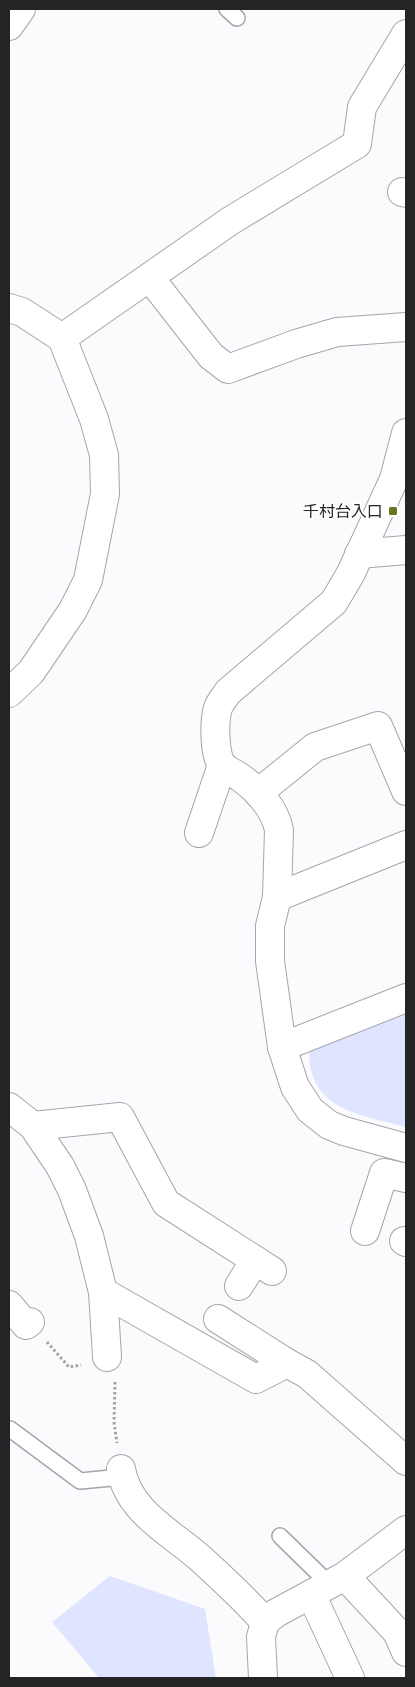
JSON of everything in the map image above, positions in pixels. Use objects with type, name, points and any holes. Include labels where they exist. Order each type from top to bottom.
[{"type":"street","points":[[9,26],[21,9]]},
{"type":"street","points":[[62,338],[230,221],[357,144],[362,107],[403,46]]},
{"type":"street","points":[[150,278],[211,356],[228,369],[296,344],[337,332],[406,327]]},
{"type":"street","points":[[9,308],[22,312],[62,338],[94,419],[104,455],[105,494],[88,580],[73,610],[31,672],[9,693]]},
{"type":"street","points":[[200,833],[222,765],[214,726],[218,707],[228,692],[334,602],[352,573],[394,479],[406,433]]},
{"type":"street","points":[[359,554],[406,550]]},
{"type":"street","points":[[258,793],[315,747],[378,726],[406,791]]},
{"type":"street","points":[[222,765],[243,779],[258,793],[274,813],[279,830],[277,897],[270,926],[270,961],[282,1047],[294,1087],[310,1110],[329,1126],[406,1148]]},
{"type":"street","points":[[277,897],[406,845]]},
{"type":"street","points":[[282,1047],[406,998]]},
{"type":"street","points":[[9,1107],[33,1126],[60,1166],[72,1190],[89,1236],[103,1292],[107,1357]]},
{"type":"street","points":[[33,1126],[120,1117],[166,1203],[264,1265],[239,1286]]},
{"type":"street","points":[[365,1231],[384,1173],[406,1178]]},
{"type":"street","points":[[103,1292],[256,1379],[287,1363]]},
{"type":"street","points":[[9,1305],[26,1325],[30,1322]]},
{"type":"street","points":[[218,1320],[307,1374],[406,1462]]},
{"type":"street","points":[[121,1473],[131,1496],[160,1528],[199,1557],[247,1601],[265,1622]]},
{"type":"street","points":[[263,1678],[261,1637],[265,1622],[276,1613],[330,1584],[406,1530]]},
{"type":"street","points":[[330,1584],[397,1632],[406,1652]]},
{"type":"street","points":[[330,1584],[350,1678]]},
{"type":"lane","points":[[10,1429],[80,1481],[121,1473]]},
{"type":"lane","points":[[280,1536],[330,1584]]},
{"type":"path","points":[[30,1322],[69,1367]]},
{"type":"path","points":[[107,1357],[116,1357],[114,1422],[121,1473]]},
{"type":"shaded area","points":[[406,1009],[406,1127],[352,1112],[328,1098],[319,1088],[313,1076],[309,1061],[311,1046]]},
{"type":"shaded area","points":[[110,1576],[205,1609],[216,1678],[99,1678],[52,1622]]},
{"type":"place","name":"千村台入口","points":[[393,511]]}]
